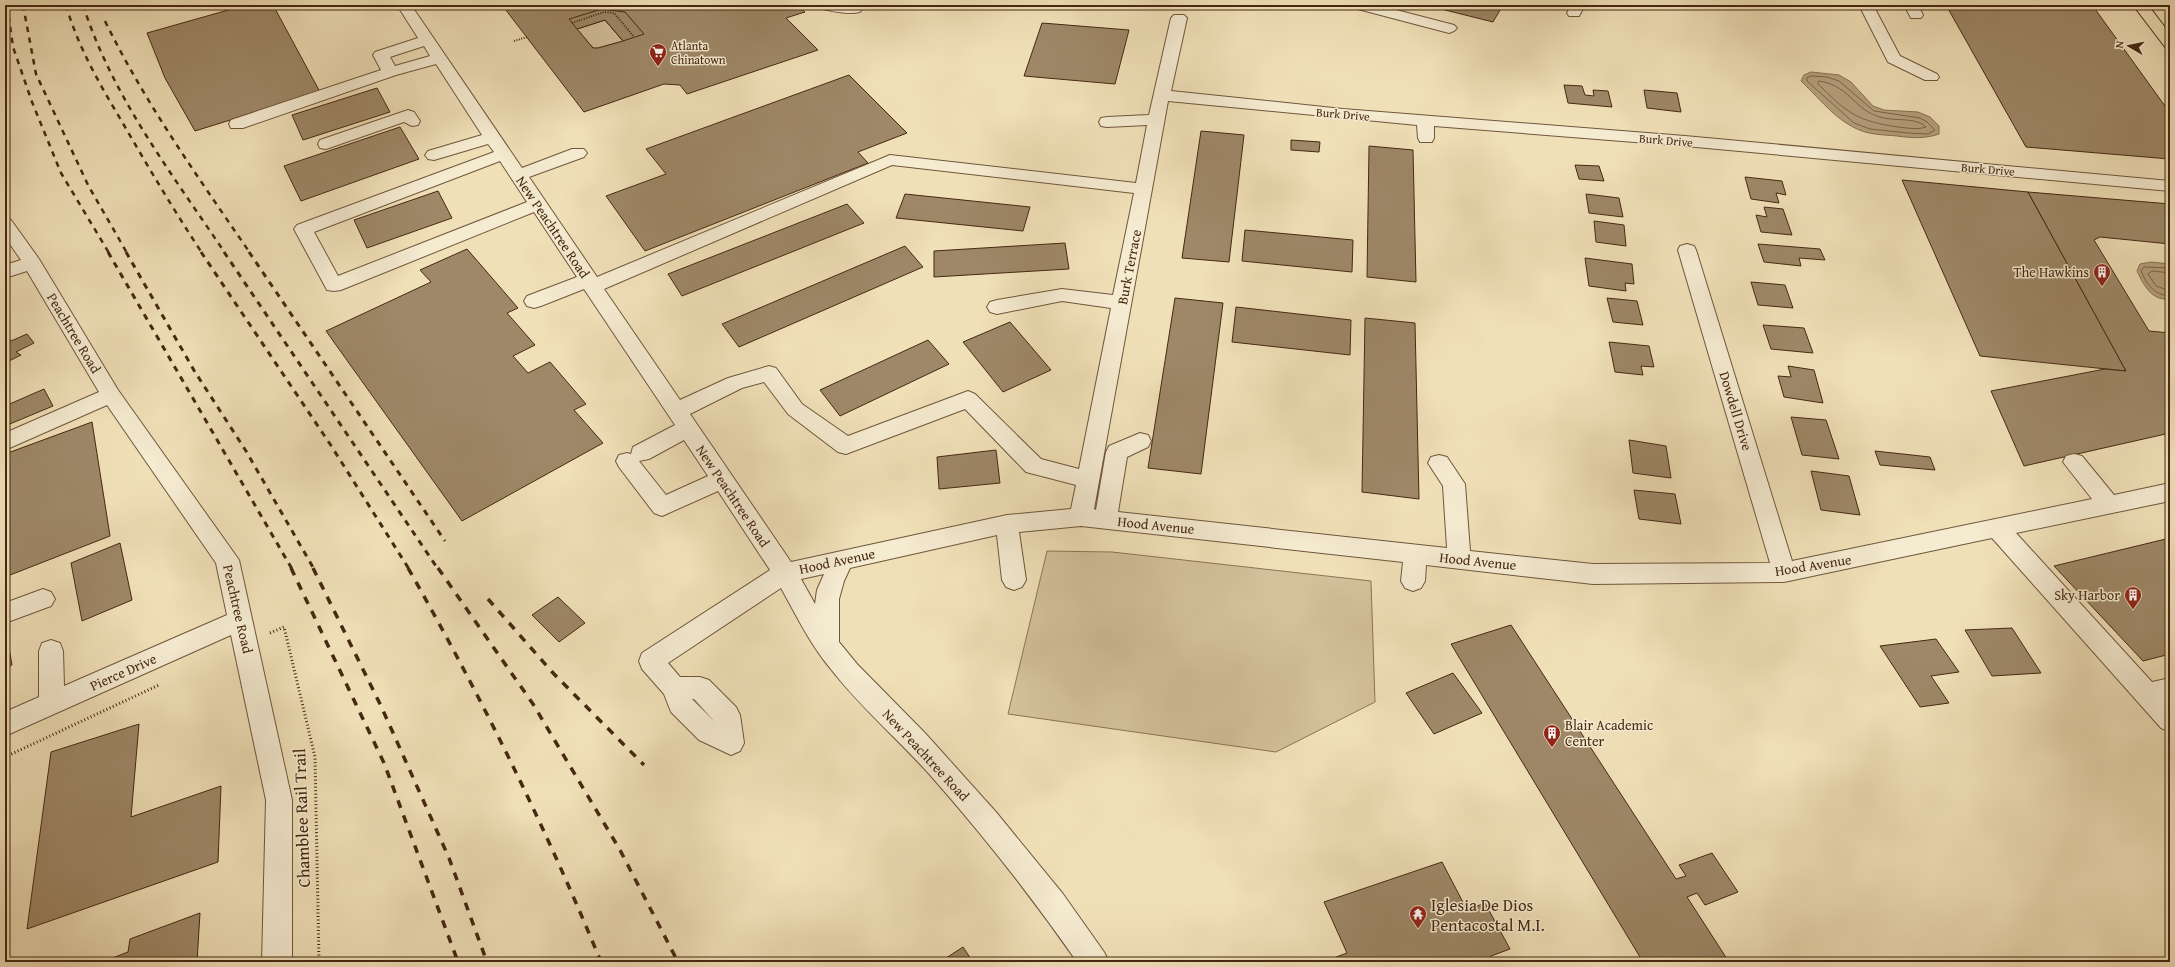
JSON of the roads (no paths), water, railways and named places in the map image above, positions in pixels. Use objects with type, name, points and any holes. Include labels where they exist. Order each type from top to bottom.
[{"type":"main road","points":[[2140,5],[2170,44]]},
{"type":"street","name":"New Peachtree Road","points":[[404,5],[785,573],[828,647],[861,686],[916,741],[974,808],[1056,906],[1094,962]]},
{"type":"street","points":[[824,5],[855,9]]},
{"type":"street","points":[[1359,5],[1449,28]]},
{"type":"street","points":[[1866,5],[1894,59],[1931,77]]},
{"type":"street","name":"Burk Terrace","points":[[1081,517],[1143,189],[1179,18]]},
{"type":"street","points":[[390,72],[381,55],[427,40]]},
{"type":"street","points":[[237,124],[390,72],[440,58]]},
{"type":"street","name":"Burk Drive","points":[[1162,95],[1425,120],[1685,141],[2170,186]]},
{"type":"street","points":[[1195,115],[1198,99]]},
{"type":"street","points":[[326,144],[408,115],[412,121]]},
{"type":"street","points":[[1106,122],[1157,119]]},
{"type":"street","points":[[1425,120],[1426,138]]},
{"type":"street","points":[[434,155],[492,137]]},
{"type":"street","points":[[518,175],[578,153]]},
{"type":"street","points":[[504,154],[303,228],[334,285],[538,204]]},
{"type":"street","points":[[534,301],[591,283],[890,160],[1143,189]]},
{"type":"street","name":"Peachtree Road","points":[[8,234],[32,263],[111,394],[228,560],[279,800],[277,962]]},
{"type":"street","name":"Dowdell Drive","points":[[1687,250],[1784,572]]},
{"type":"street","points":[[5,272],[32,263]]},
{"type":"street","points":[[997,307],[1062,295],[1122,302]]},
{"type":"street","points":[[677,411],[735,383],[769,373],[796,409],[846,446],[968,399],[1034,466],[1088,480]]},
{"type":"street","points":[[5,442],[111,394]]},
{"type":"street","points":[[688,428],[634,457],[662,507],[722,479]]},
{"type":"street","points":[[1106,520],[1117,452],[1140,441]]},
{"type":"street","points":[[2074,462],[2110,504]]},
{"type":"street","points":[[1439,463],[1454,484],[1459,559]]},
{"type":"street","name":"Hood Avenue","points":[[785,573],[1007,524],[1081,517],[1593,574],[1784,572],[2170,492]]},
{"type":"street","points":[[1007,524],[1014,580]]},
{"type":"street","points":[[1997,528],[2158,692],[2170,720]]},
{"type":"street","points":[[1414,580],[1416,554]]},
{"type":"street","points":[[828,647],[825,612],[828,588],[843,560]]},
{"type":"street","points":[[674,688],[651,661],[785,573]]},
{"type":"street","points":[[5,613],[43,599]]},
{"type":"street","name":"Pierce Drive","points":[[5,724],[240,620]]},
{"type":"street","points":[[51,651],[52,703]]},
{"type":"water","points":[[1811,72],[1839,75],[1851,82],[1873,106],[1884,110],[1918,112],[1930,117],[1939,126],[1939,134],[1928,137],[1913,138],[1869,133],[1859,130],[1840,119],[1801,81],[1804,75]]},
{"type":"water","points":[[2151,262],[2170,264],[2170,283],[2168,285],[2170,299],[2158,298],[2153,295],[2140,277],[2137,271],[2140,264]]},
{"type":"railway","points":[[7,5],[13,47],[32,102],[61,173],[109,253]]},
{"type":"railway","points":[[23,5],[36,74],[88,185],[127,253]]},
{"type":"railway","points":[[66,5],[83,50],[97,78],[160,187],[202,253]]},
{"type":"railway","points":[[83,5],[95,39],[127,103],[164,164],[225,253]]},
{"type":"railway","points":[[105,21],[137,81],[173,139],[250,253]]},
{"type":"railway","points":[[108,252],[292,569]]},
{"type":"railway","points":[[126,252],[195,372],[246,451],[314,569]]},
{"type":"railway","points":[[201,252],[330,444],[409,569]]},
{"type":"railway","points":[[224,252],[438,569]]},
{"type":"railway","points":[[249,252],[445,541]]},
{"type":"railway","points":[[291,568],[384,763],[458,962]]},
{"type":"railway","points":[[313,568],[381,706],[449,858],[487,962]]},
{"type":"railway","points":[[408,568],[461,664],[511,762],[535,811],[601,962]]},
{"type":"railway","points":[[438,568],[533,704],[620,850],[678,962]]},
{"type":"railway","points":[[488,599],[554,674],[644,765]]},
{"type":"place","name":"Atlanta Chinatown","points":[[658,67]]},
{"type":"place","name":"The Hawkins","points":[[2102,287]]},
{"type":"place","name":"Sky Harbor","points":[[2133,610]]},
{"type":"place","name":"Blair Academic Center","points":[[1552,748]]},
{"type":"place","name":"Iglesia De Dios Pentacostal M.I.","points":[[1418,929]]}]
